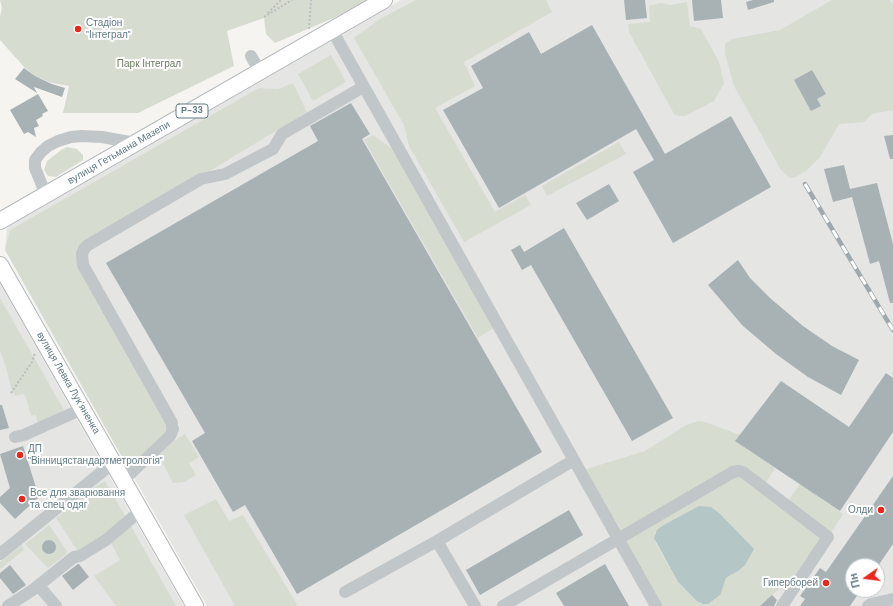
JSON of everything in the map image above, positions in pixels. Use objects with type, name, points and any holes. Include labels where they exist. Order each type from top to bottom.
[{"type":"main road","name":"вулиця Гетьмана Мазепи","points":[[0,221],[384,0]]},
{"type":"main road","name":"вулиця Левка Лукʼяненка","points":[[0,265],[195,606]]},
{"type":"street","points":[[332,30],[656,606]]},
{"type":"street","points":[[251,56],[260,72]]},
{"type":"street","points":[[122,478],[131,473],[170,436],[173,429],[168,416],[83,265],[82,254],[84,249],[88,245],[201,179],[225,174],[273,149],[282,134],[363,87]]},
{"type":"street","points":[[46,195],[35,168],[35,160],[48,146],[71,137],[82,136],[102,137],[135,144]]},
{"type":"street","points":[[14,437],[31,432],[82,409]]},
{"type":"street","points":[[345,592],[437,541],[574,460]]},
{"type":"street","points":[[0,554],[113,462]]},
{"type":"street","points":[[503,606],[733,472],[743,472],[828,537],[782,606]]},
{"type":"street","points":[[8,606],[39,586],[74,557],[80,556],[106,540],[140,511]]},
{"type":"street","points":[[437,541],[475,606]]},
{"type":"street","points":[[39,586],[56,606]]},
{"type":"street","points":[[868,606],[893,599]]},
{"type":"path","points":[[281,0],[264,17],[292,0]]},
{"type":"path","points":[[11,393],[32,362],[34,353]]},
{"type":"shaded area","points":[[401,0],[893,0],[893,606],[207,606],[5,250],[7,226]]},
{"type":"shaded area","points":[[0,284],[99,458],[184,606],[0,606]]},
{"type":"shaded area","points":[[699,506],[711,507],[719,513],[754,549],[745,565],[726,578],[720,595],[708,604],[703,604],[697,601],[678,582],[654,538],[657,530],[662,526]]},
{"type":"green space","name":"Парк Інтеграл","points":[[0,0],[372,0],[364,5],[275,43],[266,34],[264,18],[227,31],[234,66],[138,113],[63,113],[69,86],[52,83],[35,76],[24,67],[0,40],[0,17],[2,8]]},
{"type":"green space","points":[[416,0],[546,0],[552,12],[464,62],[475,86],[435,108],[495,212],[525,195],[531,205],[464,242],[409,146],[404,125],[354,38],[380,19]]},
{"type":"green space","points":[[832,0],[890,0],[893,5],[893,110],[872,114],[864,122],[839,124],[820,157],[806,171],[796,177],[790,178],[781,170],[734,86],[725,54],[725,44],[732,39],[780,30]]},
{"type":"green space","points":[[687,2],[690,26],[701,29],[719,62],[724,83],[714,101],[685,116],[679,116],[674,114],[629,32],[628,24],[650,22],[649,6],[661,3],[670,5]]},
{"type":"green space","points":[[331,55],[346,82],[313,101],[298,74]]},
{"type":"green space","points":[[293,83],[307,112],[88,245],[82,254],[173,429],[131,473],[5,250],[10,230],[259,88],[278,89]]},
{"type":"green space","points":[[373,135],[395,151],[495,327],[478,338],[364,140]]},
{"type":"green space","points":[[619,142],[626,154],[547,196],[542,186]]},
{"type":"green space","points":[[67,147],[77,149],[83,155],[83,160],[56,177],[48,176],[44,170],[47,161]]},
{"type":"green space","points":[[0,298],[68,417],[38,424],[36,415],[31,416],[26,397],[23,394],[15,396],[12,391],[0,350]]},
{"type":"green space","points":[[698,421],[705,422],[740,435],[735,441],[775,468],[763,487],[786,504],[800,484],[843,514],[790,595],[780,588],[760,606],[656,606],[580,471],[645,451],[686,425]],"holes":[[[662,526],[685,590],[678,582],[656,544],[655,533]]]},
{"type":"green space","points":[[185,434],[199,457],[189,463],[196,475],[184,482],[173,483],[157,452]]},
{"type":"green space","points":[[105,481],[125,516],[103,536],[79,553],[56,518],[92,489]]},
{"type":"green space","points":[[216,499],[229,521],[243,515],[298,606],[235,606],[184,515]]},
{"type":"green space","points":[[49,525],[67,551],[66,554],[48,568],[25,544]]},
{"type":"green space","points":[[131,526],[176,606],[116,606],[94,576],[120,560],[110,541]]},
{"type":"green space","points":[[22,545],[24,550],[0,569],[0,562]]},
{"type":"building","points":[[624,0],[645,0],[647,18],[626,20]]},
{"type":"building","points":[[692,0],[721,0],[723,18],[694,21]]},
{"type":"building","points":[[753,0],[774,0],[774,2],[748,10],[746,2]]},
{"type":"building","points":[[592,25],[665,154],[731,116],[771,187],[673,243],[633,172],[654,160],[636,129],[499,208],[443,110],[483,88],[471,66],[529,32],[541,54]]},
{"type":"building","points":[[24,68],[35,76],[65,88],[62,97],[34,87],[37,93],[15,79]]},
{"type":"building","points":[[812,70],[826,94],[817,99],[821,106],[811,111],[794,80]]},
{"type":"building","points":[[38,94],[48,111],[36,120],[39,126],[34,128],[36,137],[28,132],[24,134],[10,110]]},
{"type":"building","points":[[351,103],[370,134],[362,139],[542,452],[297,594],[245,505],[233,512],[192,441],[205,433],[106,263],[318,141],[310,126]]},
{"type":"building","points":[[893,135],[893,159],[890,159],[884,136]]},
{"type":"building","points":[[844,165],[850,189],[877,183],[893,244],[893,303],[890,303],[879,261],[870,264],[852,197],[833,202],[824,169]]},
{"type":"building","points":[[609,184],[619,201],[587,220],[576,203]]},
{"type":"building","points":[[564,228],[673,418],[632,441],[531,265],[522,270],[511,250],[520,245],[524,252]]},
{"type":"building","points":[[738,260],[750,278],[770,298],[803,326],[832,346],[859,360],[841,395],[808,377],[776,354],[743,326],[708,285]]},
{"type":"building","points":[[886,373],[893,378],[893,432],[840,511],[735,441],[781,381],[849,427]]},
{"type":"building","points":[[0,405],[2,405],[9,428],[0,430]]},
{"type":"building","points":[[23,446],[39,497],[15,519],[0,503],[0,497],[10,488],[0,454]]},
{"type":"building","points":[[893,476],[893,544],[883,558],[845,558],[845,598],[856,598],[850,606],[800,606],[805,599],[800,596],[820,568],[826,572]]},
{"type":"building","points":[[569,510],[583,535],[480,595],[466,570]]},
{"type":"building","points":[[49,540],[54,542],[56,547],[54,552],[49,554],[44,552],[42,547],[44,542]]},
{"type":"building","points":[[78,564],[89,577],[73,590],[62,576]]},
{"type":"building","points":[[605,564],[629,606],[564,606],[556,593]]},
{"type":"building","points":[[10,565],[26,585],[13,594],[0,578],[0,573]]},
{"type":"building","points":[[772,595],[777,600],[774,606],[760,606]]},
{"type":"railway","points":[[805,184],[893,330]]},
{"type":"place","name":"Стадіон \"Інтеграл\"","points":[[78,29]]},
{"type":"place","name":"ДП \"Вінницястандартметрологія\"","points":[[20,455]]},
{"type":"place","name":"Все для зварювання та спец одяг","points":[[22,499]]},
{"type":"place","name":"Олди","points":[[881,510]]},
{"type":"place","name":"Гиперборей","points":[[826,583]]}]
